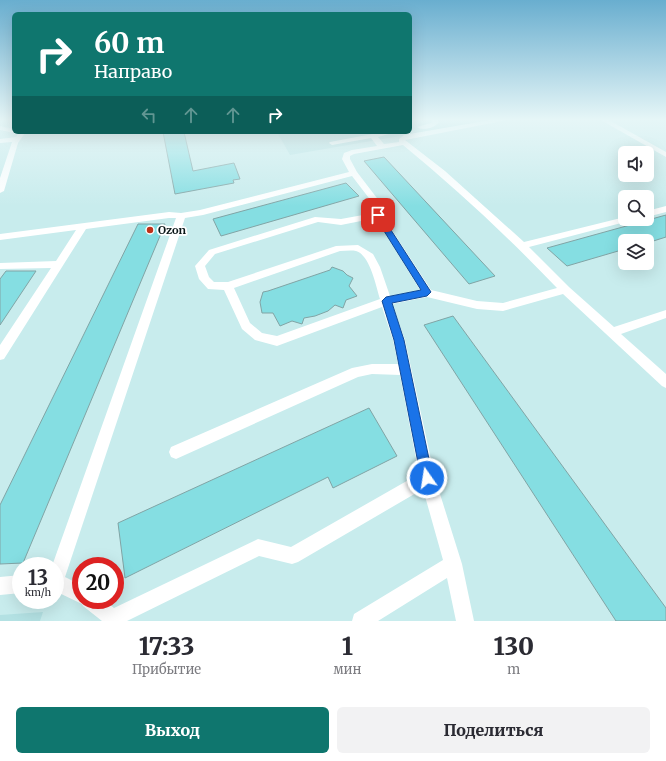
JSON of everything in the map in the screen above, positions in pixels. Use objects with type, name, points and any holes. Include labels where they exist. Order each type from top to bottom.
[{"type":"lane","points":[[0,191],[13,148]]},
{"type":"lane","points":[[376,148],[352,152],[347,155],[346,159],[354,173],[379,206],[378,215],[427,292]]},
{"type":"lane","points":[[410,148],[442,173],[522,246],[565,290],[614,332],[666,382]]},
{"type":"lane","points":[[655,148],[666,154]]},
{"type":"lane","points":[[0,237],[169,215],[181,216],[200,213],[354,173]]},
{"type":"lane","points":[[654,212],[666,209]]},
{"type":"lane","points":[[378,215],[340,222],[318,219],[212,252],[200,266],[204,279],[212,286],[228,286],[339,248],[358,248],[368,254],[375,267],[399,340],[427,478],[453,564],[465,621]]},
{"type":"lane","points":[[64,557],[181,216]]},
{"type":"lane","points":[[522,246],[618,221]]},
{"type":"lane","points":[[0,355],[83,226]]},
{"type":"lane","points":[[0,266],[58,264]]},
{"type":"lane","points":[[228,286],[246,326],[259,337],[277,341],[386,301],[427,292],[477,304],[503,307],[565,290]]},
{"type":"lane","points":[[614,332],[666,314]]},
{"type":"lane","points":[[176,452],[356,372],[372,369],[405,370]]},
{"type":"lane","points":[[101,609],[114,619],[258,547],[292,556],[427,478]]},
{"type":"lane","points":[[361,621],[453,564]]},
{"type":"lane","points":[[0,586],[12,585]]},
{"type":"shaded area","points":[[286,148],[331,148],[290,155]]},
{"type":"shaded area","points":[[43,612],[40,621],[0,621],[0,615]]},
{"type":"building","points":[[166,148],[188,148],[193,171],[234,163],[240,179],[233,180],[234,183],[175,194]]},
{"type":"building","points":[[384,157],[495,276],[469,284],[364,161]]},
{"type":"building","points":[[346,183],[359,196],[221,236],[213,219]]},
{"type":"building","points":[[666,215],[666,237],[654,241],[654,234],[618,234],[618,251],[567,266],[547,248],[626,226],[654,226],[654,218]]},
{"type":"building","points":[[138,224],[165,224],[26,557],[12,557],[12,563],[0,564],[0,505]]},
{"type":"building","points":[[332,267],[343,271],[353,278],[349,286],[357,296],[346,300],[343,308],[335,305],[328,311],[304,318],[302,324],[292,321],[280,326],[273,313],[262,313],[260,302],[263,292],[330,270]]},
{"type":"building","points":[[6,271],[36,271],[0,325],[0,279]]},
{"type":"building","points":[[453,316],[666,608],[666,621],[616,621],[424,325]]},
{"type":"building","points":[[369,408],[397,456],[333,488],[328,477],[125,578],[124,557],[122,557],[118,523]]},
{"type":"place","name":"Ozon","points":[[150,230]]},
{"type":"route","points":[[378,215],[427,292],[386,301],[399,340],[427,478]]}]
